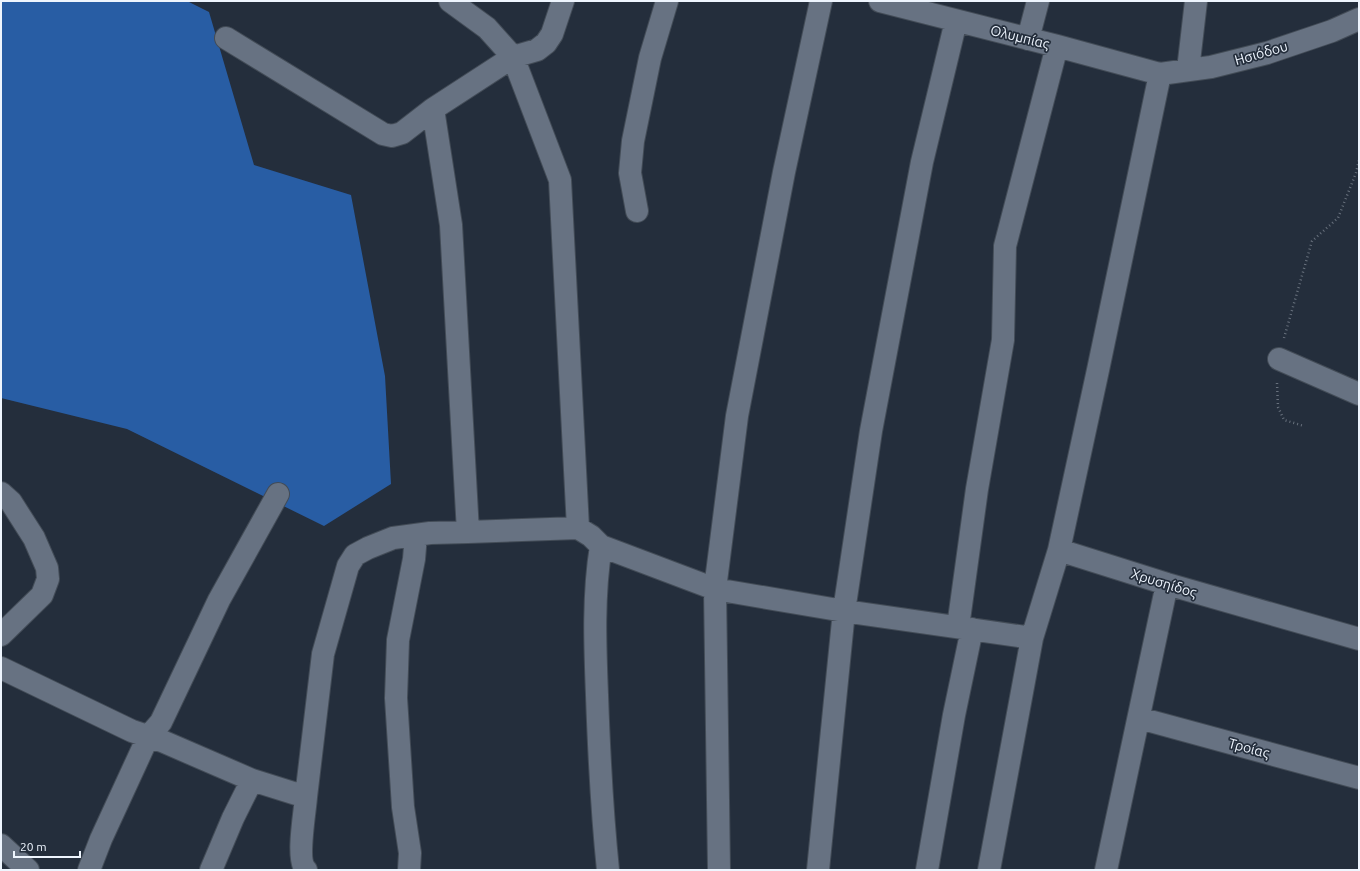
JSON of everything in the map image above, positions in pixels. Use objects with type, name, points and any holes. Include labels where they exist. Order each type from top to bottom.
[{"type":"street","points":[[450,1],[487,28],[513,57],[560,180],[578,528]]},
{"type":"street","points":[[226,38],[383,134],[392,136],[402,133],[433,109],[513,57],[537,50],[546,43],[552,34],[563,1]]},
{"type":"street","points":[[637,212],[630,173],[633,141],[650,58],[666,1]]},
{"type":"street","points":[[719,870],[715,589],[737,416],[784,172],[821,1]]},
{"type":"street","name":"Ολυμπίας","points":[[880,1],[1160,74]]},
{"type":"street","points":[[1028,39],[1038,1]]},
{"type":"street","points":[[1188,70],[1196,1]]},
{"type":"street","name":"Ησιόδου","points":[[1160,74],[1211,67],[1267,53],[1332,31],[1359,19]]},
{"type":"street","points":[[818,870],[844,611],[871,431],[898,282],[922,162],[956,21]]},
{"type":"street","points":[[927,870],[954,715],[965,628],[977,489],[1003,340],[1005,246],[1057,46]]},
{"type":"street","points":[[989,870],[1032,638],[1059,550],[1160,74]]},
{"type":"street","points":[[433,109],[451,225],[468,532]]},
{"type":"street","points":[[1279,359],[1359,394]]},
{"type":"street","points":[[1,493],[11,502],[34,538],[47,568],[48,579],[42,594],[1,635]]},
{"type":"street","points":[[89,870],[101,839],[148,737],[161,722],[219,600],[278,494]]},
{"type":"street","points":[[306,870],[303,868],[300,855],[323,654],[348,566],[355,555],[393,538],[430,533],[578,528],[591,536],[602,546],[715,589],[844,611],[1032,638]]},
{"type":"street","points":[[409,870],[410,853],[403,807],[396,698],[398,640],[414,560],[416,535]]},
{"type":"street","points":[[602,546],[598,568],[595,635],[602,816],[608,870]]},
{"type":"street","name":"Χρυσηίδος","points":[[1059,550],[1167,584],[1359,640]]},
{"type":"street","points":[[1106,870],[1167,584]]},
{"type":"street","points":[[1,668],[126,728],[162,741],[252,780],[306,797]]},
{"type":"street","name":"Τροίας","points":[[1139,718],[1359,778]]},
{"type":"street","points":[[211,870],[233,818],[252,780]]},
{"type":"street","points":[[1,845],[28,870]]},
{"type":"path","points":[[1304,426],[1284,420],[1278,407],[1277,392],[1279,359],[1312,241],[1338,218],[1356,173],[1359,160]]},
{"type":"shaded area","points":[[1,1],[187,1],[209,12],[254,165],[351,195],[385,376],[391,484],[324,526],[127,429],[1,398]]}]
